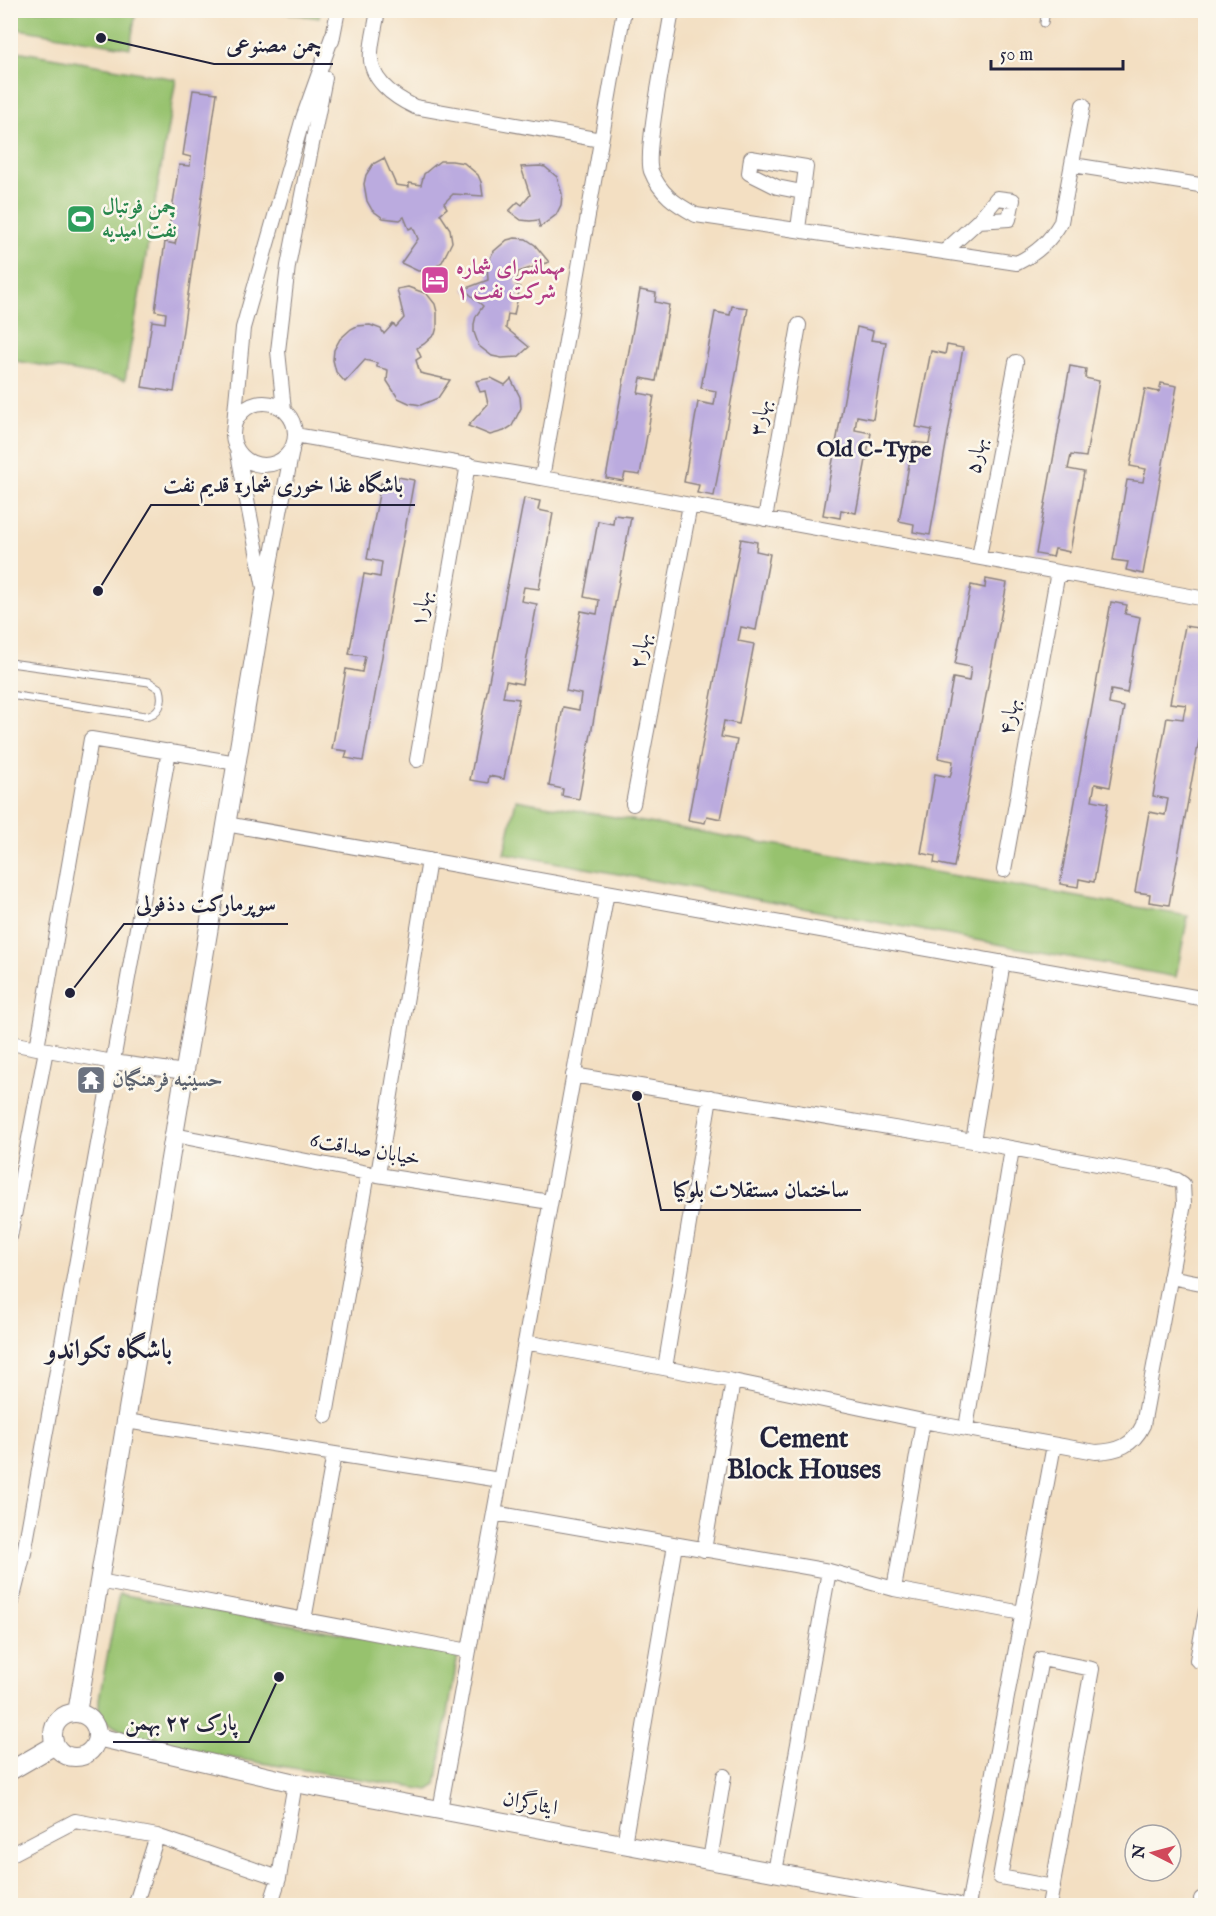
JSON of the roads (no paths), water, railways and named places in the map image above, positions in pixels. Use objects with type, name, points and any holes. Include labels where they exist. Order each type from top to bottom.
[{"type":"street","points":[[284,410],[278,351],[288,266],[338,10]]},
{"type":"street","points":[[378,10],[370,55],[375,72],[383,86],[403,101],[415,107],[601,140]]},
{"type":"street","points":[[542,478],[624,10]]},
{"type":"street","points":[[672,10],[651,142],[650,169],[662,192],[678,206],[696,215],[1017,263],[1044,245],[1061,222],[1083,105]]},
{"type":"street","points":[[265,593],[235,440],[243,328],[303,118],[333,34]]},
{"type":"street","points":[[1073,165],[1206,186]]},
{"type":"street","points":[[798,229],[802,192]]},
{"type":"street","points":[[944,252],[978,221]]},
{"type":"street","name":"بهار۳","points":[[765,519],[799,325]]},
{"type":"street","name":"بهار۵","points":[[979,557],[1016,362]]},
{"type":"street","points":[[77,1713],[265,593],[293,441],[292,421],[284,410],[272,404],[252,406],[245,410],[237,420],[235,440],[244,458],[257,464],[271,465],[283,459],[293,441]]},
{"type":"street","points":[[293,441],[468,464],[1206,599]]},
{"type":"street","name":"بهار۱","points":[[417,760],[468,464]]},
{"type":"street","name":"بهار۲","points":[[633,804],[690,505]]},
{"type":"street","name":"بهار۴","points":[[1004,870],[1058,572]]},
{"type":"street","points":[[10,1237],[91,739],[237,763]]},
{"type":"street","points":[[10,1609],[17,1552],[113,1062],[169,752]]},
{"type":"street","points":[[226,824],[1206,999]]},
{"type":"street","points":[[326,1416],[373,1174],[429,860]]},
{"type":"street","points":[[440,1810],[607,892]]},
{"type":"street","points":[[973,1141],[1003,962]]},
{"type":"street","points":[[10,1043],[113,1062],[185,1072]]},
{"type":"street","points":[[525,1342],[733,1381],[923,1421],[1096,1452],[1112,1451],[1127,1446],[1138,1436],[1143,1425],[1184,1204],[1183,1184],[1167,1177],[973,1141],[573,1075]]},
{"type":"street","points":[[665,1368],[710,1097]]},
{"type":"street","name":"خیابان صداقت6","points":[[174,1135],[373,1174],[550,1202]]},
{"type":"street","points":[[966,1428],[1012,1149]]},
{"type":"street","points":[[1170,1277],[1206,1284]]},
{"type":"street","points":[[704,1550],[733,1381]]},
{"type":"street","points":[[126,1420],[500,1480]]},
{"type":"street","points":[[894,1589],[923,1421]]},
{"type":"street","points":[[968,1905],[1054,1445]]},
{"type":"street","points":[[304,1620],[334,1454]]},
{"type":"street","points":[[494,1513],[829,1571],[894,1589],[1022,1613]]},
{"type":"street","points":[[624,1844],[675,1545]]},
{"type":"street","points":[[775,1872],[829,1571]]},
{"type":"street","points":[[99,1581],[469,1651]]},
{"type":"street","points":[[1197,1660],[1206,1611]]},
{"type":"street","points":[[1049,1905],[1053,1887],[1092,1669],[1041,1659],[1000,1877],[1053,1887]]},
{"type":"street","points":[[77,1713],[90,1718],[97,1730],[97,1737],[90,1752],[75,1757],[67,1756],[59,1751],[53,1738],[55,1725],[64,1715],[77,1713]]},
{"type":"street","name":"ایثارگران","points":[[97,1737],[295,1783],[956,1905]]},
{"type":"street","points":[[10,1771],[55,1745]]},
{"type":"street","points":[[710,1860],[724,1776]]},
{"type":"street","points":[[270,1905],[279,1878],[295,1783]]},
{"type":"street","points":[[10,1855],[75,1821],[157,1836],[279,1878]]},
{"type":"street","points":[[135,1905],[157,1836]]},
{"type":"lane","points":[[1044,23],[1046,10]]},
{"type":"lane","points":[[10,663],[149,682],[160,689],[163,696],[157,710],[152,715],[145,716],[10,695]]},
{"type":"place","name":"چمن مصنوعی","points":[[101,38]]},
{"type":"place","name":"چمن فوتبال نفت امیدیه","points":[[81,219]]},
{"type":"place","name":"مهمانسرای شماره ۱ شرکت نفت","points":[[435,280]]},
{"type":"place","name":"باشگاه غذا خوری شمار1 قدیم نفت","points":[[98,591]]},
{"type":"place","name":"سوپرمارکت دذفولی","points":[[70,993]]},
{"type":"place","name":"حسینیه فرهنگیان","points":[[91,1080]]},
{"type":"place","name":"ساختمان مستقلات بلوکیا","points":[[637,1096]]},
{"type":"place","name":"پارک ۲۲ بهمن","points":[[279,1677]]},
{"type":"district","name":"Old C-Type","points":[[874,450]]},
{"type":"district","name":"باشگاه تکواندو","points":[[109,1351]]},
{"type":"district","name":"Cement Block Houses","points":[[804,1456]]}]
